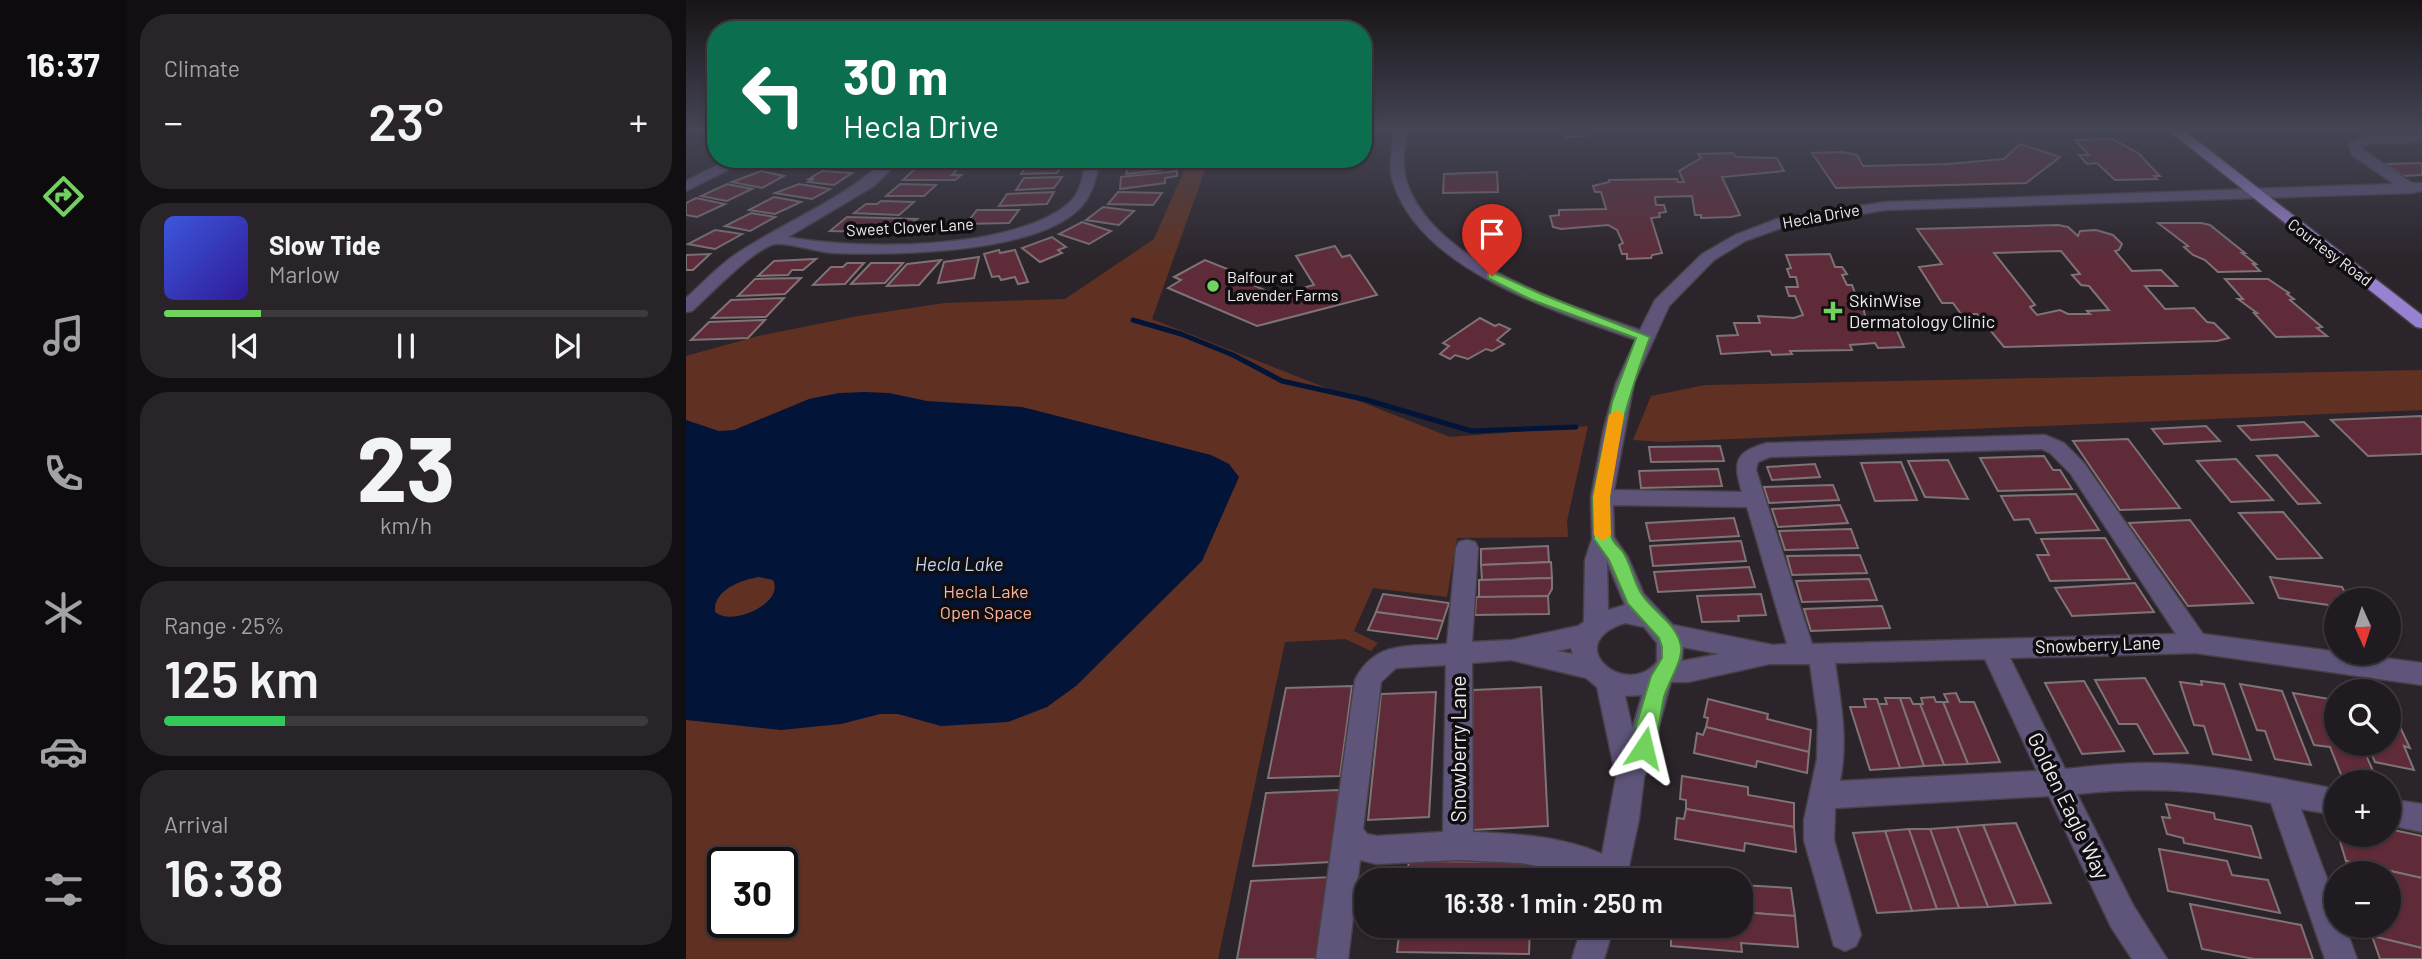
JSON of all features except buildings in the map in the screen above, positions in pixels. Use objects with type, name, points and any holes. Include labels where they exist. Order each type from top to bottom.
[{"type":"main road","name":"Courtesy Road","points":[[2229,174],[2422,323]]},
{"type":"street","points":[[686,187],[712,174]]},
{"type":"street","points":[[686,307],[743,256],[846,198],[879,174]]},
{"type":"street","name":"Sweet Clover Lane","points":[[772,239],[829,248],[949,246],[1000,239],[1042,226],[1073,207],[1085,191],[1090,174]]},
{"type":"street","points":[[1398,174],[1406,199],[1426,225],[1454,250],[1492,276],[1536,297],[1644,337]]},
{"type":"street","points":[[2392,174],[2418,190]]},
{"type":"street","name":"Hecla Drive","points":[[1591,629],[1595,560],[1603,539],[1602,497],[1619,402],[1644,337],[1661,304],[1707,257],[1740,238],[1777,224],[1885,206],[2252,192],[2418,190]]},
{"type":"street","points":[[1845,935],[1819,840],[1818,820],[1831,760],[1831,721],[1812,655],[1755,500],[1746,463],[1756,453],[1767,450],[2045,442],[2057,448],[2077,468],[2196,643]]},
{"type":"street","points":[[1602,497],[1755,500]]},
{"type":"street","points":[[1603,539],[1617,557],[1634,599],[1661,629],[1672,647],[1671,660],[1662,674],[1646,726],[1644,748],[1630,777],[1625,819],[1614,868]]},
{"type":"street","name":"Snowberry Lane","points":[[1458,846],[1460,653],[1467,548]]},
{"type":"street","points":[[1630,777],[1600,676],[1584,658],[1582,646],[1591,629],[1609,616],[1641,616],[1661,629]]},
{"type":"street","name":"Snowberry Lane","points":[[1332,959],[1360,729],[1368,680],[1376,667],[1391,658],[1512,650],[1591,629]]},
{"type":"street","name":"Snowberry Lane","points":[[1661,629],[1773,655]]},
{"type":"street","name":"Snowberry Lane","points":[[1662,674],[1773,655],[2196,643],[2422,674]]},
{"type":"street","name":"Golden Eagle Way","points":[[1992,648],[2122,916],[2151,959]]},
{"type":"street","name":"Snowberry Lane","points":[[1512,650],[1600,676]]},
{"type":"street","points":[[1600,676],[1636,686],[1662,674]]},
{"type":"street","points":[[1824,795],[2056,783],[2123,776],[2175,776],[2223,781],[2324,800]]},
{"type":"street","points":[[2281,792],[2341,959]]},
{"type":"street","points":[[2401,814],[2422,818]]},
{"type":"street","name":"Snowberry Lane","points":[[1348,834],[1359,846],[1377,850],[1458,846],[1521,849],[1582,860],[1596,868]]},
{"type":"street","points":[[1588,959],[1594,938]]},
{"type":"green space","name":"Hecla Lake Open Space","points":[[1183,174],[1204,174],[1152,319],[1450,437],[1588,426],[1567,521],[1568,537],[1457,538],[1447,597],[1373,588],[1354,631],[1378,643],[1371,651],[1345,639],[1285,642],[1218,959],[686,959],[686,356],[758,336],[858,316],[944,303],[1065,299],[1154,239]]},
{"type":"green space","points":[[2422,370],[2422,410],[1662,442],[1633,440],[1651,396],[1705,385]]},
{"type":"water","name":"Hecla Lake","points":[[839,393],[889,393],[927,401],[1022,407],[1211,455],[1229,464],[1239,477],[1202,561],[1076,686],[1047,707],[1008,722],[941,726],[898,714],[880,714],[841,724],[781,730],[686,720],[686,420],[719,431],[734,430],[809,399]],"holes":[[[759,577],[773,580],[775,589],[771,597],[755,610],[733,617],[715,612],[718,598],[730,587]]]},
{"type":"waterway","points":[[1133,320],[1181,334],[1233,355],[1282,381],[1367,400],[1471,431],[1576,427]]},
{"type":"slow traffic","points":[[1603,535],[1602,497],[1617,415]]},
{"type":"place","name":"Balfour at Lavender Farms","points":[[1213,286]]},
{"type":"place","name":"SkinWise Dermatology Clinic","points":[[1833,311]]},
{"type":"route","points":[[1492,276],[1536,297],[1644,337],[1619,402],[1602,497],[1603,539],[1617,557],[1634,599],[1667,634],[1672,647],[1671,660],[1660,676],[1646,726],[1644,748]]}]
